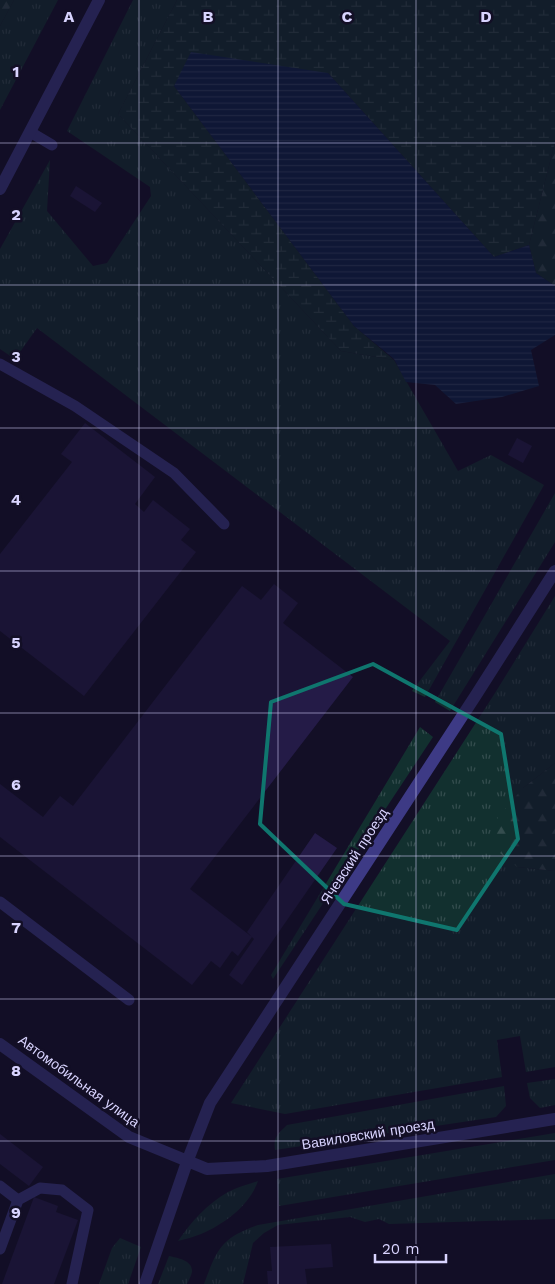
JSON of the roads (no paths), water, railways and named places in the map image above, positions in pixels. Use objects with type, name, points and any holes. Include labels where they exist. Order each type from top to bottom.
[{"type":"street","points":[[0,189],[99,0]]},
{"type":"street","name":"Ячевский проезд","points":[[187,1162],[210,1103],[476,696],[555,571]]},
{"type":"street","name":"Автомобильная улица","points":[[0,1044],[129,1137],[187,1162]]},
{"type":"street","name":"Вавиловский проезд","points":[[187,1162],[207,1169],[267,1166],[555,1119]]},
{"type":"street","points":[[145,1284],[187,1162]]},
{"type":"lane","points":[[30,132],[52,145]]},
{"type":"lane","points":[[0,364],[75,406],[174,473],[224,524]]},
{"type":"lane","points":[[0,902],[129,1000]]},
{"type":"lane","points":[[0,1186],[18,1200]]},
{"type":"lane","points":[[0,1249],[18,1200],[40,1188],[62,1190],[88,1210],[72,1284]]},
{"type":"water","points":[[191,52],[328,73],[494,257],[529,245],[536,273],[555,286],[555,335],[531,350],[539,386],[502,397],[456,404],[435,385],[406,382],[394,359],[354,326],[174,86]]}]
